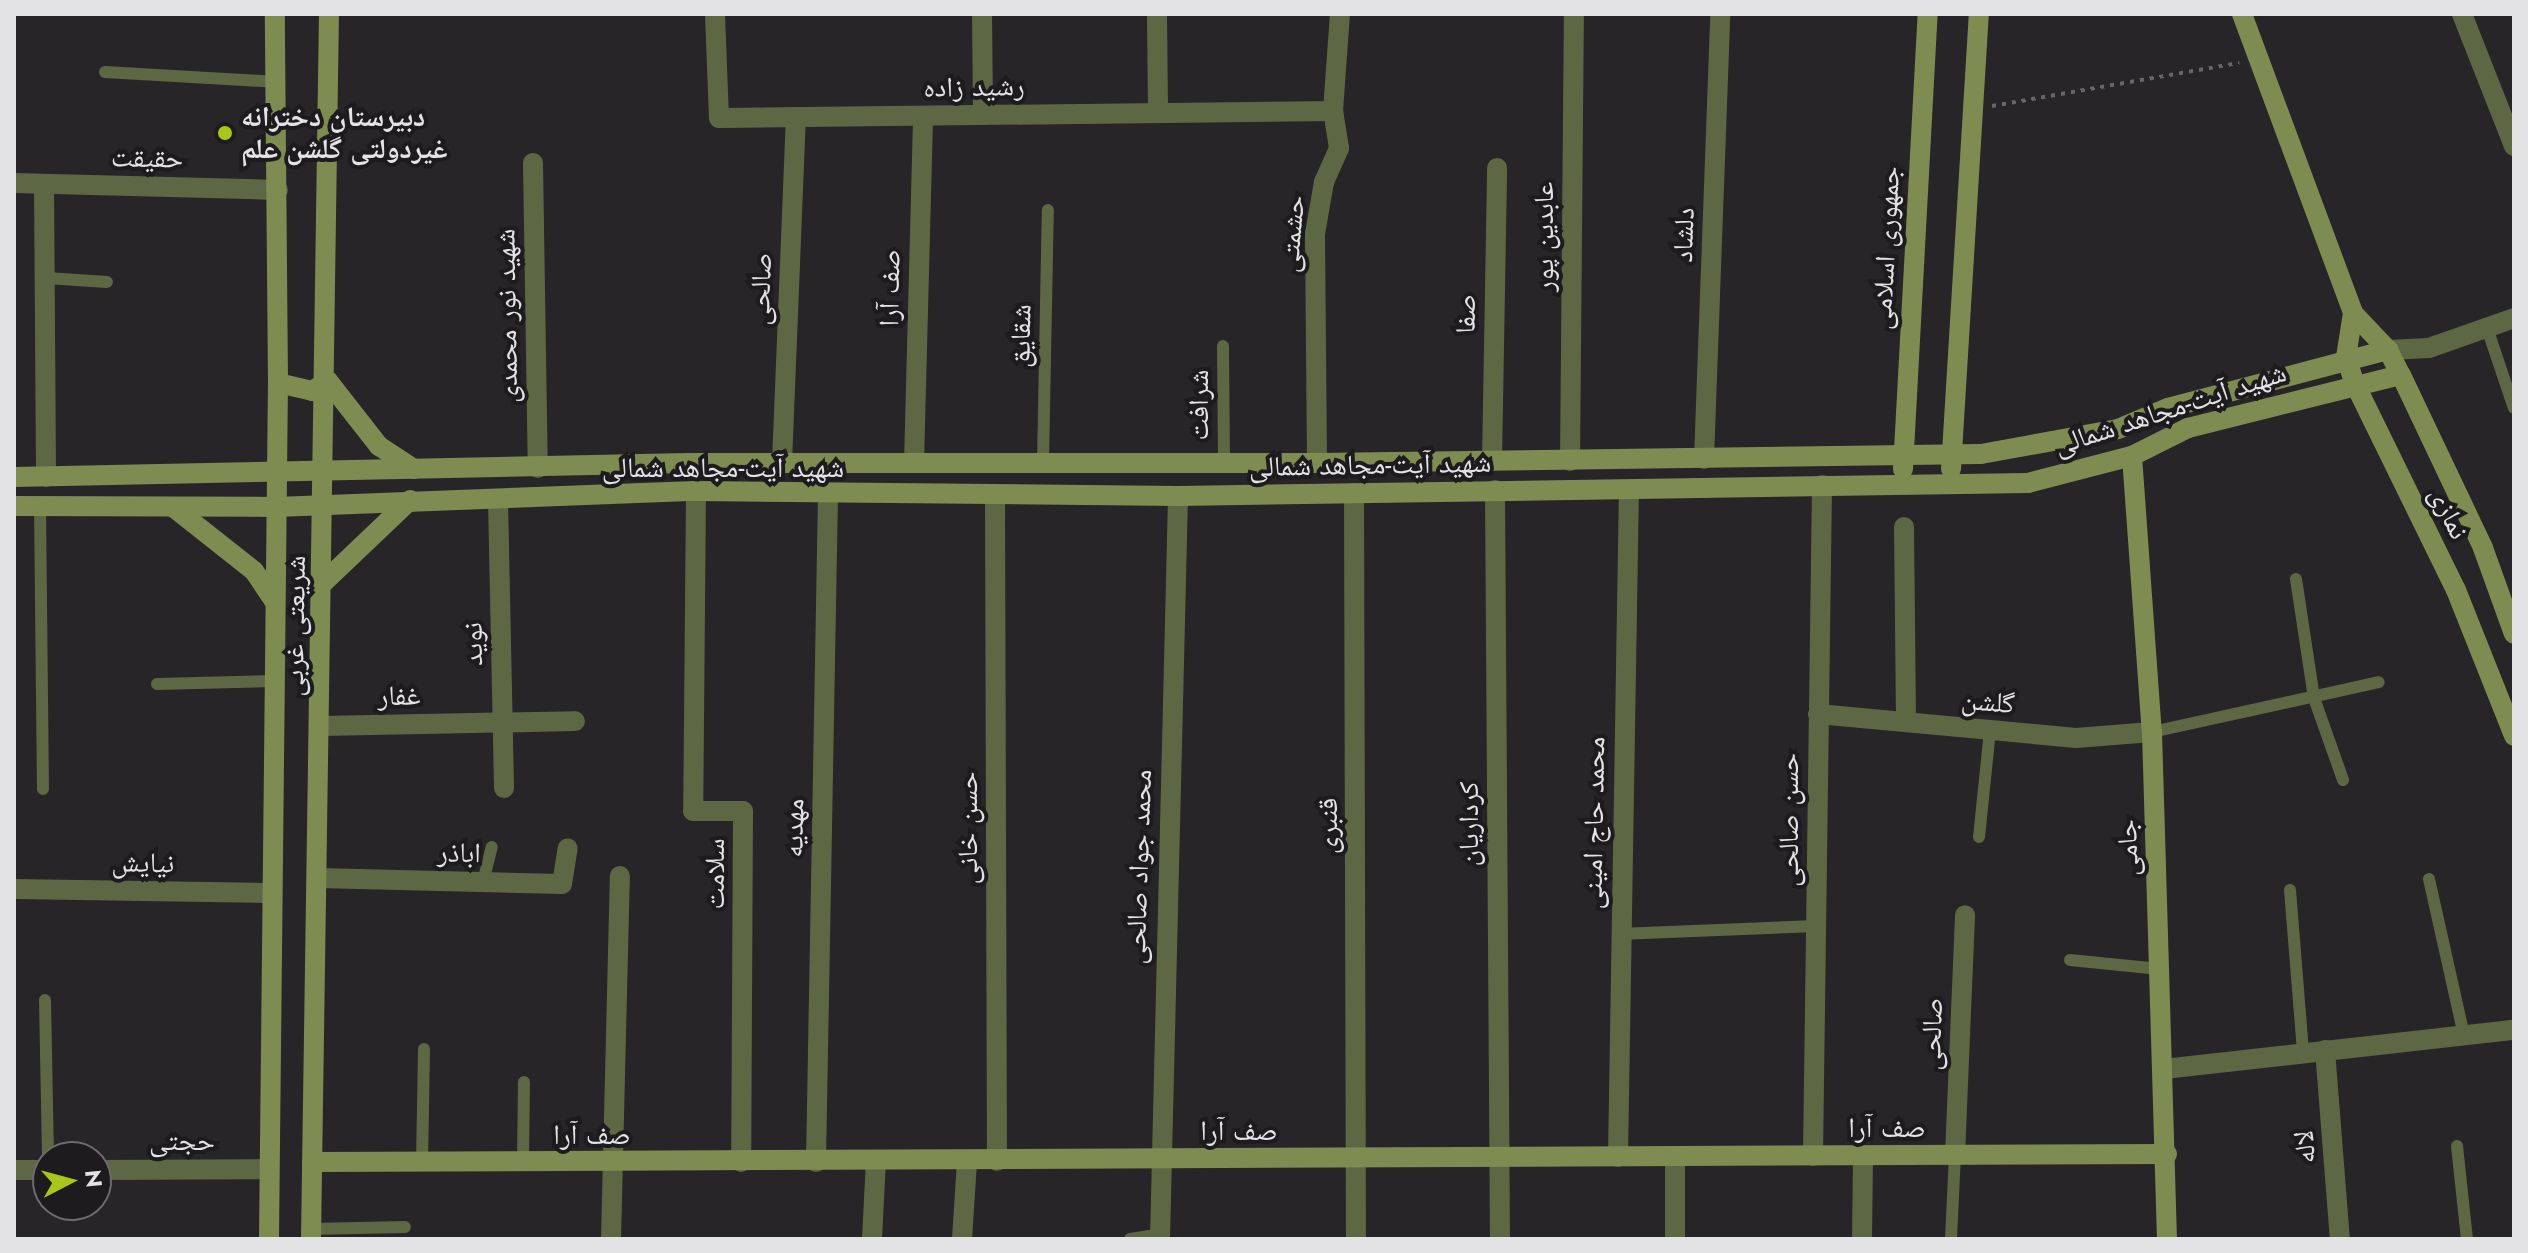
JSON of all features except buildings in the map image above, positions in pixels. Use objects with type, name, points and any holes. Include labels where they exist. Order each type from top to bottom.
[{"type":"main road","name":"شریعتی غربی","points":[[269,1239],[278,383],[279,82],[275,14]]},
{"type":"main road","name":"شریعتی غربی","points":[[311,1234],[324,582],[322,470],[328,381],[329,14]]},
{"type":"main road","name":"جمهوری اسلامی","points":[[1904,485],[1902,457],[1928,14]]},
{"type":"main road","points":[[1951,485],[1950,455],[1979,14]]},
{"type":"main road","name":"نمازی","points":[[2242,14],[2353,313],[2388,350],[2401,375],[2483,548],[2514,634]]},
{"type":"main road","name":"نمازی","points":[[2353,313],[2346,357],[2355,384],[2456,590],[2514,736]]},
{"type":"main road","name":"شهید آیت-مجاهد شمالی","points":[[14,477],[782,463],[1317,463],[1950,455],[2050,445],[2118,429],[2168,408],[2346,357],[2388,350]]},
{"type":"main road","name":"شهید آیت-مجاهد شمالی","points":[[14,506],[276,507],[696,491],[828,495],[1178,496],[2028,483],[2132,456],[2188,428],[2401,375]]},
{"type":"main road","points":[[278,383],[312,391],[328,381],[379,446],[415,469]]},
{"type":"main road","name":"جامی","points":[[2132,456],[2152,732],[2167,1154],[2167,1239]]},
{"type":"main road","points":[[451,469],[454,500]]},
{"type":"main road","points":[[324,582],[410,500]]},
{"type":"main road","points":[[173,507],[254,571],[275,602]]},
{"type":"main road","name":"صف آرا","points":[[312,1162],[422,1164],[2167,1154]]},
{"type":"street","name":"رشید زاده","points":[[715,14],[719,118],[1333,111]]},
{"type":"street","points":[[982,14],[983,115]]},
{"type":"street","points":[[1157,14],[1158,113]]},
{"type":"street","name":"حشمتی","points":[[1317,463],[1315,234],[1324,182],[1339,148],[1333,111],[1340,14]]},
{"type":"street","name":"عابدین پور","points":[[1570,461],[1574,14]]},
{"type":"street","name":"دلشاد","points":[[1704,459],[1720,14]]},
{"type":"street","points":[[2462,14],[2514,146]]},
{"type":"street","name":"صف آرا","points":[[914,463],[923,116]]},
{"type":"street","name":"صالحی","points":[[782,463],[796,117]]},
{"type":"street","name":"شهید نور محمدی","points":[[533,163],[538,468]]},
{"type":"street","name":"صفا","points":[[1492,461],[1497,168]]},
{"type":"street","name":"حقیقت","points":[[14,183],[278,190]]},
{"type":"street","points":[[44,184],[46,477]]},
{"type":"street","points":[[2388,350],[2429,348],[2514,318]]},
{"type":"street","points":[[2401,375],[2429,348]]},
{"type":"street","name":"حسن صالحی","points":[[1813,1156],[1822,485]]},
{"type":"street","name":"کرداریان","points":[[1495,490],[1500,1239]]},
{"type":"street","name":"محمد حاج امینی","points":[[1618,1157],[1619,934],[1629,490]]},
{"type":"street","name":"سلامت","points":[[696,491],[693,811],[743,811],[741,1162]]},
{"type":"street","name":"قنبری","points":[[1354,493],[1356,1239]]},
{"type":"street","name":"مهدیه","points":[[816,1162],[828,495]]},
{"type":"street","name":"حسن خانی","points":[[995,496],[997,1161]]},
{"type":"street","name":"محمد جواد صالحی","points":[[1160,1237],[1159,1160],[1178,496]]},
{"type":"street","name":"نوید","points":[[498,500],[504,788]]},
{"type":"street","points":[[1904,527],[1906,722]]},
{"type":"street","name":"گلشن","points":[[1818,714],[2076,738],[2152,732]]},
{"type":"street","name":"غفار","points":[[321,726],[575,721]]},
{"type":"street","name":"اباذر","points":[[318,878],[562,884],[568,848]]},
{"type":"street","points":[[611,1239],[620,876]]},
{"type":"street","name":"نیایش","points":[[14,889],[272,893]]},
{"type":"street","name":"صالحی","points":[[1955,1155],[1965,915]]},
{"type":"street","points":[[2164,1069],[2514,1030]]},
{"type":"street","name":"لاله","points":[[2325,1050],[2340,1239]]},
{"type":"street","points":[[1862,1239],[1863,1156]]},
{"type":"street","points":[[1675,1157],[1675,1239]]},
{"type":"street","points":[[872,1239],[876,1161]]},
{"type":"street","points":[[962,1239],[967,1161]]},
{"type":"street","name":"حجتی","points":[[112,1170],[269,1169]]},
{"type":"lane","points":[[105,72],[279,82]]},
{"type":"lane","name":"شقایق","points":[[1043,462],[1048,210]]},
{"type":"lane","points":[[47,278],[107,282]]},
{"type":"lane","points":[[2487,328],[2514,408]]},
{"type":"lane","name":"شرافت","points":[[1223,346],[1224,463]]},
{"type":"lane","points":[[40,506],[43,789]]},
{"type":"lane","points":[[2296,579],[2314,698],[2343,780]]},
{"type":"lane","points":[[157,684],[274,681]]},
{"type":"lane","points":[[2152,732],[2379,682]]},
{"type":"lane","points":[[1979,837],[1990,730]]},
{"type":"lane","points":[[483,882],[492,847]]},
{"type":"lane","points":[[2429,879],[2464,1035]]},
{"type":"lane","points":[[2290,890],[2303,1053]]},
{"type":"lane","points":[[1619,934],[1816,926]]},
{"type":"lane","points":[[2070,960],[2160,969]]},
{"type":"lane","points":[[45,1000],[48,1141]]},
{"type":"lane","points":[[422,1164],[424,1049]]},
{"type":"lane","points":[[523,1162],[524,1082]]},
{"type":"lane","points":[[2457,1146],[2467,1239]]},
{"type":"lane","points":[[1951,1239],[1955,1155]]},
{"type":"lane","points":[[311,1234],[405,1227]]},
{"type":"lane","points":[[1130,1239],[1160,1237]]},
{"type":"path","points":[[1973,110],[2261,59]]},
{"type":"place","name":"دبیرستان دخترانه غیردولتی گلشن علم","points":[[225,133]]}]
